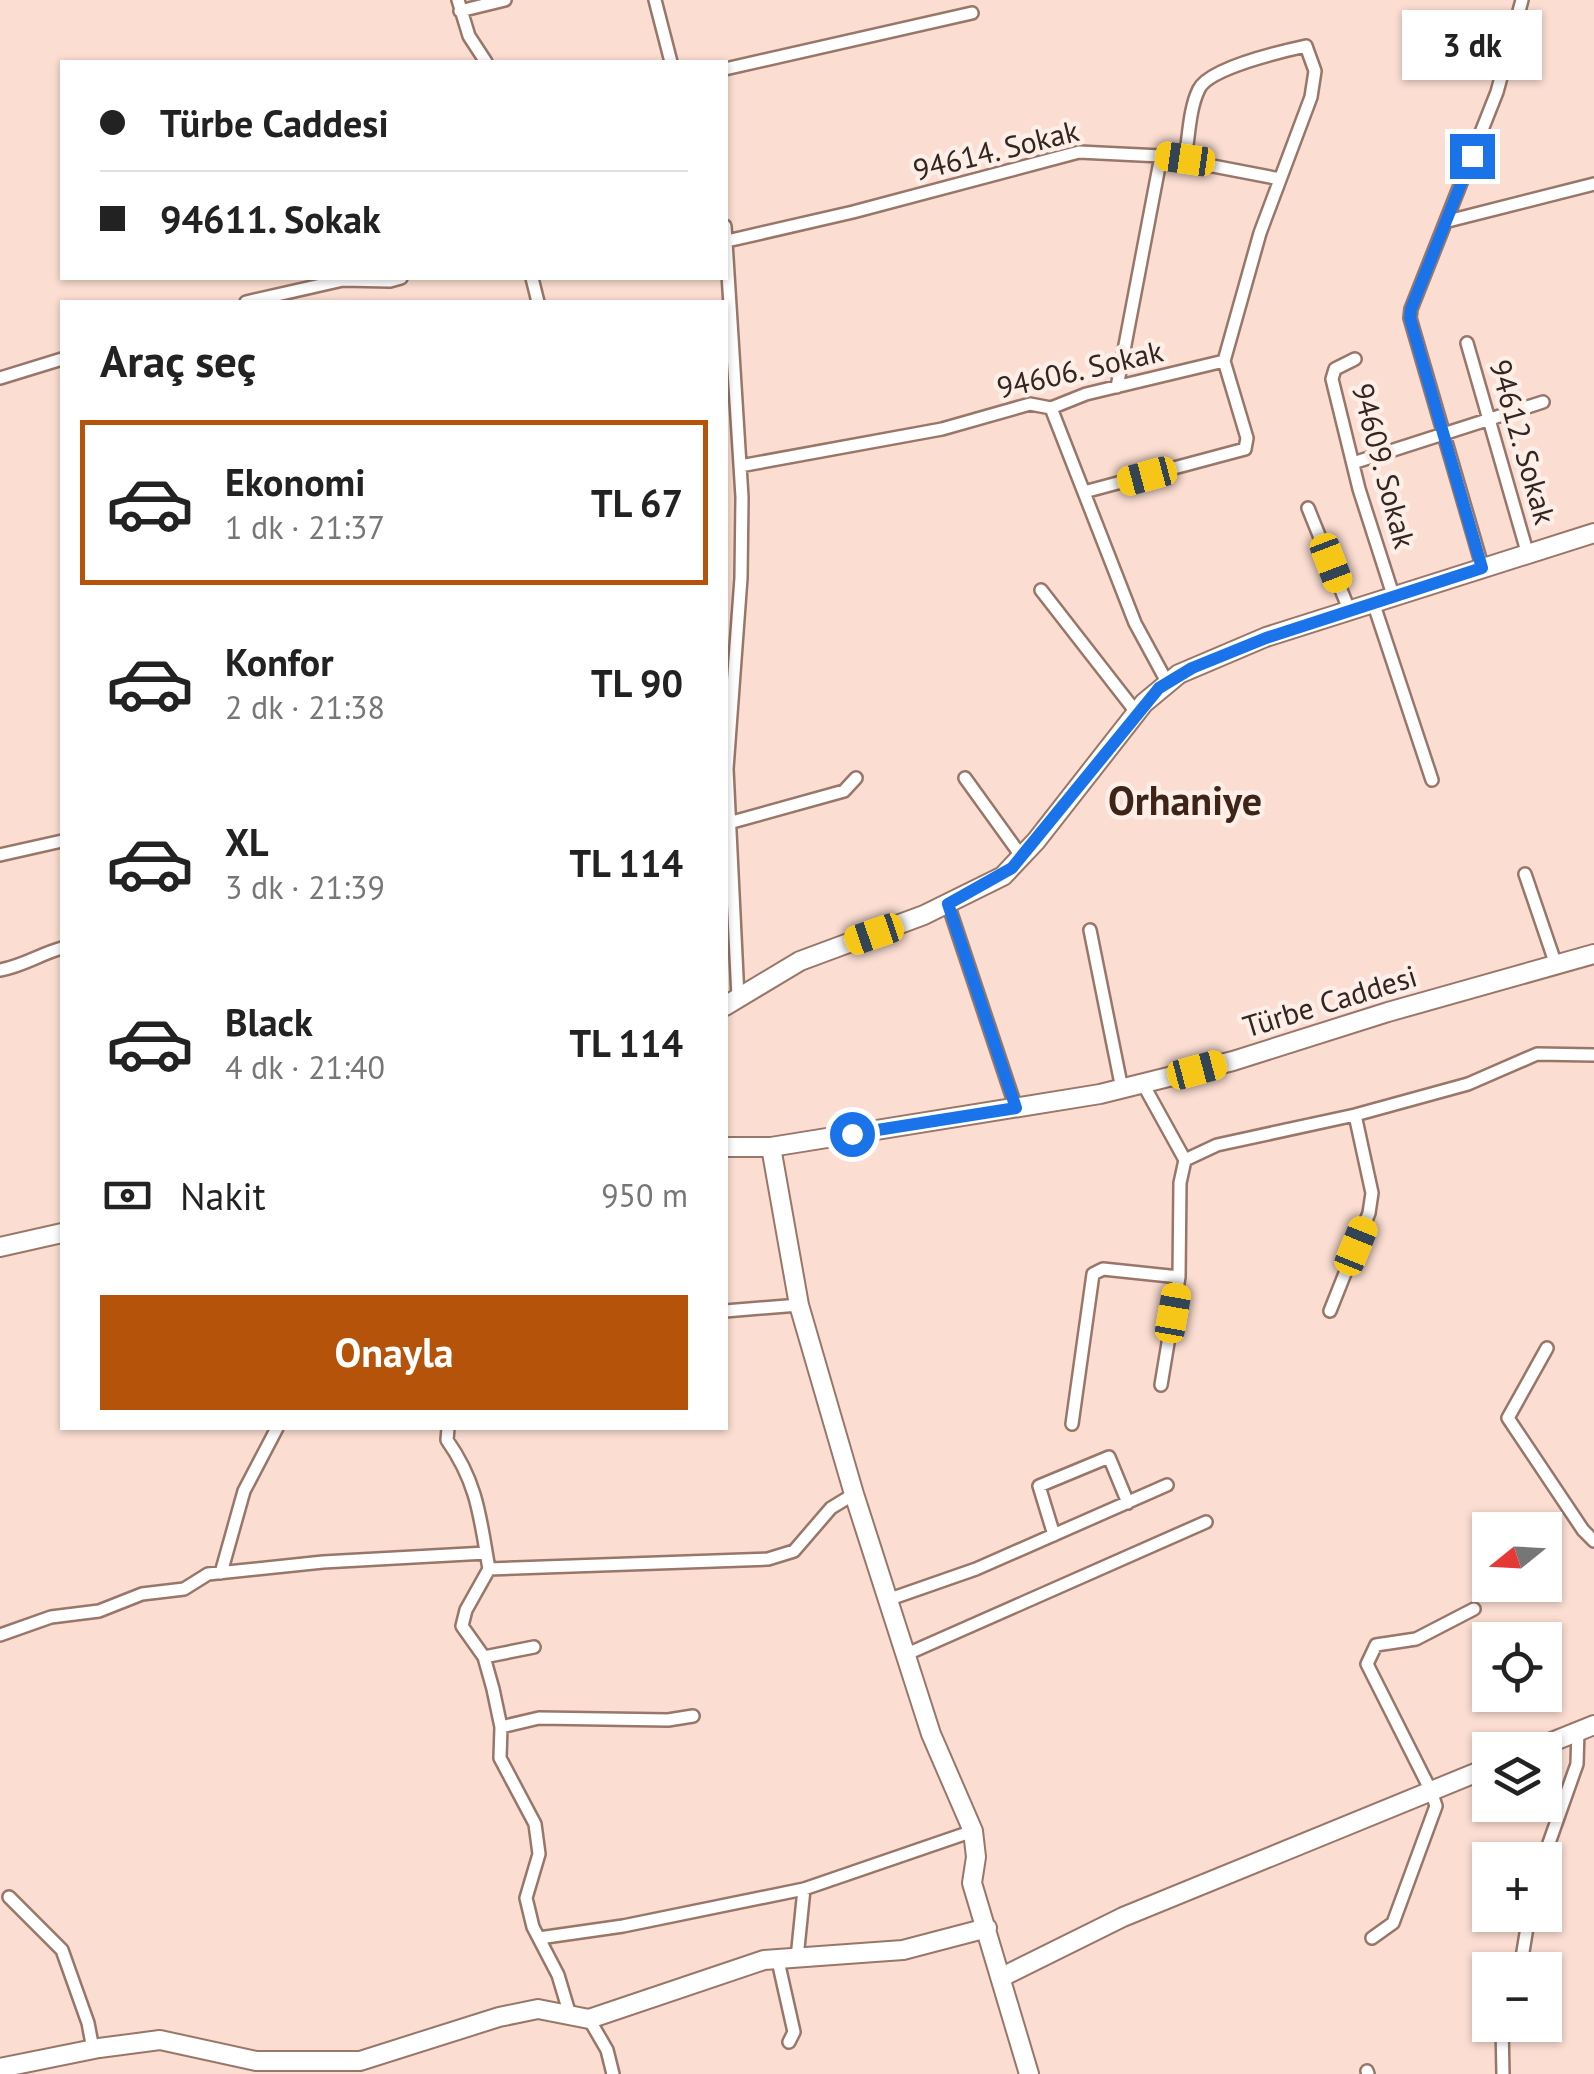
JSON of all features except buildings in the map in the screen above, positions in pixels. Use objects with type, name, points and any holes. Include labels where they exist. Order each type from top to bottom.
[{"type":"street","points":[[485,60],[469,36],[459,5],[505,0]]},
{"type":"street","points":[[655,0],[670,60]]},
{"type":"street","points":[[1482,568],[1410,318],[1496,92],[1522,0]]},
{"type":"street","points":[[728,69],[972,13]]},
{"type":"street","points":[[1084,492],[1245,448],[1247,438],[1224,361],[1252,260],[1314,83],[1315,71],[1306,46],[1204,81],[1195,100],[1185,159]]},
{"type":"street","name":"94614. Sokak","points":[[728,241],[853,212],[1067,154],[1098,151],[1161,156],[1280,180]]},
{"type":"street","points":[[1117,387],[1161,156]]},
{"type":"street","points":[[1448,221],[1594,184]]},
{"type":"street","points":[[728,258],[743,539],[728,724]]},
{"type":"street","points":[[255,300],[343,280],[394,280]]},
{"type":"street","name":"94612. Sokak","points":[[1467,343],[1528,555]]},
{"type":"street","name":"94609. Sokak","points":[[1355,358],[1334,368],[1332,379],[1394,598]]},
{"type":"street","points":[[0,378],[60,361]]},
{"type":"street","name":"94606. Sokak","points":[[740,466],[942,429],[1030,404],[1051,408],[1072,398],[1224,361]]},
{"type":"street","points":[[1353,463],[1543,402]]},
{"type":"street","points":[[1051,408],[1135,623],[1167,682]]},
{"type":"street","points":[[1308,508],[1350,612]]},
{"type":"street","points":[[728,860],[732,1002],[800,961],[948,904],[1002,876],[1022,857],[1136,712],[1167,682],[1192,668],[1266,638],[1594,534]]},
{"type":"street","points":[[1042,590],[1136,712]]},
{"type":"street","points":[[1374,605],[1432,780]]},
{"type":"street","points":[[728,824],[844,790],[856,778]]},
{"type":"street","points":[[965,778],[1022,857]]},
{"type":"street","points":[[0,855],[60,840]]},
{"type":"street","points":[[1524,874],[1556,964]]},
{"type":"street","points":[[948,904],[1016,1108]]},
{"type":"street","points":[[1090,930],[1122,1089]]},
{"type":"street","points":[[0,970],[22,966],[60,949]]},
{"type":"street","name":"Türbe Caddesi","points":[[728,1147],[771,1148],[1122,1089],[1594,954]]},
{"type":"street","points":[[1185,1160],[1217,1145],[1355,1115],[1468,1084],[1538,1054],[1594,1056]]},
{"type":"street","points":[[1144,1084],[1185,1160],[1180,1183],[1179,1277],[1161,1384]]},
{"type":"street","points":[[1330,1311],[1372,1194],[1355,1115]]},
{"type":"street","points":[[771,1148],[800,1305],[854,1494],[932,1734],[973,1831],[976,1857],[972,1883],[1028,2074]]},
{"type":"street","points":[[0,1247],[60,1233]]},
{"type":"street","points":[[1072,1424],[1094,1274],[1103,1269],[1179,1277]]},
{"type":"street","points":[[728,1311],[800,1305]]},
{"type":"street","points":[[1546,1348],[1508,1418],[1582,1530],[1594,1541]]},
{"type":"street","points":[[221,1573],[244,1491],[276,1430]]},
{"type":"street","points":[[448,1430],[447,1440],[466,1467],[476,1497],[490,1569],[466,1610],[462,1626],[484,1657],[501,1726],[500,1758],[535,1824],[539,1854],[526,1898],[539,1938],[580,2017],[607,2050],[613,2074]]},
{"type":"street","points":[[1054,1535],[1039,1486],[1110,1457],[1128,1503]]},
{"type":"street","points":[[890,1599],[976,1569],[1167,1485]]},
{"type":"street","points":[[490,1569],[768,1559],[794,1551],[832,1508],[854,1494]]},
{"type":"street","points":[[907,1654],[1206,1522]]},
{"type":"street","points":[[0,1635],[52,1617],[99,1611],[142,1594],[184,1589],[208,1574],[323,1562],[486,1553]]},
{"type":"street","points":[[1372,1938],[1393,1923],[1436,1806],[1366,1664],[1376,1645],[1416,1639],[1474,1609]]},
{"type":"street","points":[[484,1657],[534,1648]]},
{"type":"street","points":[[501,1726],[539,1718],[668,1720],[693,1716]]},
{"type":"street","points":[[1562,1738],[1586,1728]]},
{"type":"street","points":[[1550,1842],[1578,1764],[1586,1728]]},
{"type":"street","points":[[1002,1977],[1122,1917],[1472,1774]]},
{"type":"street","points":[[539,1938],[623,1926],[804,1889],[973,1831]]},
{"type":"street","points":[[788,2042],[794,2032],[787,1960],[804,1889]]},
{"type":"street","points":[[8,1897],[62,1950],[93,2049]]},
{"type":"street","points":[[0,2068],[160,2040],[256,2061],[336,2068],[499,2017],[538,2009],[580,2017],[764,1960],[903,1950],[987,1928]]},
{"type":"street","points":[[1503,2042],[1504,2074]]},
{"type":"district","name":"Orhaniye","points":[[1185,801]]},
{"type":"route","points":[[852,1134],[1016,1108],[948,904],[1012,868],[1159,688],[1179,674],[1266,638],[1482,568],[1410,318],[1472,156]]}]
